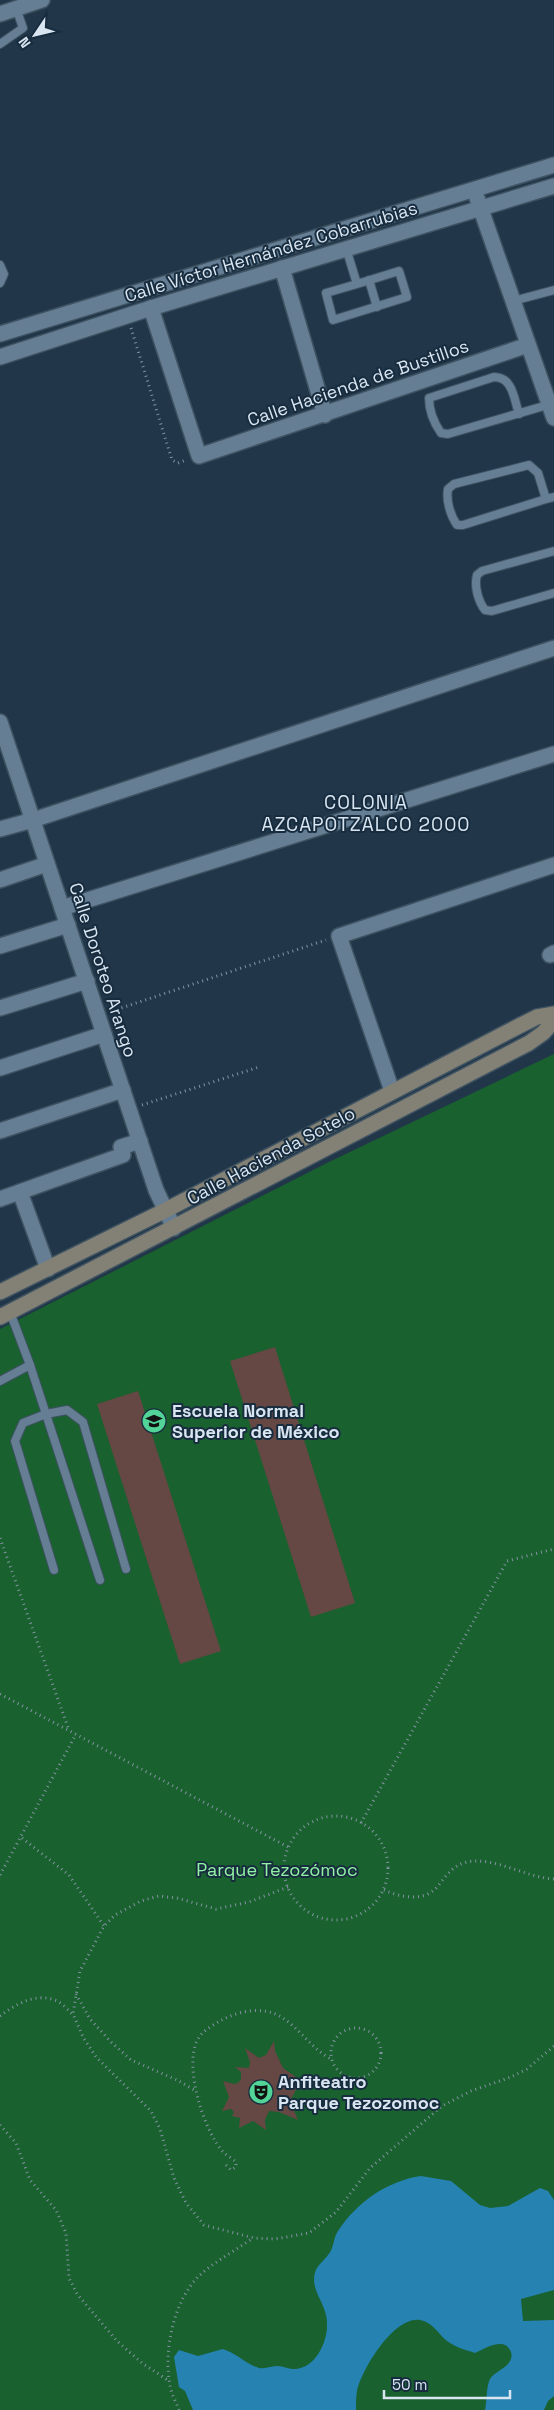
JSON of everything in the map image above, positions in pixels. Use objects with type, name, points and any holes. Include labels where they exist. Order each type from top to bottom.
[{"type":"street","points":[[0,14],[42,0]]},
{"type":"street","name":"Calle Víctor Hernández Cobarrubias","points":[[0,334],[554,165]]},
{"type":"street","name":"Calle Víctor Hernández Cobarrubias","points":[[0,357],[151,308],[554,186]]},
{"type":"street","points":[[474,188],[552,409]]},
{"type":"street","points":[[282,268],[325,415]]},
{"type":"street","name":"Calle Hacienda de Bustillos","points":[[151,308],[199,456],[528,345]]},
{"type":"street","points":[[0,829],[33,820],[554,648]]},
{"type":"street","name":"Calle Doroteo Arango","points":[[0,722],[4,746],[33,820],[156,1190],[174,1228]]},
{"type":"street","points":[[62,908],[554,754]]},
{"type":"street","points":[[0,880],[47,864]]},
{"type":"street","points":[[392,1091],[339,936],[554,865]]},
{"type":"street","points":[[0,946],[68,925]]},
{"type":"street","points":[[0,1008],[87,981]]},
{"type":"street","name":"Calle Hacienda Sotelo","points":[[0,1292],[166,1210],[521,1025],[537,1017],[554,1014]]},
{"type":"street","name":"Calle Hacienda Sotelo","points":[[5,1314],[528,1043],[543,1033],[554,1021]]},
{"type":"street","points":[[0,1068],[104,1034]]},
{"type":"street","points":[[528,1043],[554,1038]]},
{"type":"street","points":[[0,1130],[123,1090]]},
{"type":"street","points":[[0,1199],[124,1155],[120,1147],[140,1140]]},
{"type":"street","points":[[20,1192],[48,1269]]},
{"type":"lane","points":[[0,44],[23,28],[16,8]]},
{"type":"lane","points":[[346,248],[357,284]]},
{"type":"lane","points":[[0,264],[4,274],[0,283]]},
{"type":"lane","points":[[399,271],[407,297],[333,320],[326,293],[369,280],[399,271]]},
{"type":"lane","points":[[369,280],[377,307]]},
{"type":"lane","points":[[513,301],[554,290]]},
{"type":"lane","points":[[519,414],[510,385],[501,377],[494,377],[429,398],[429,405],[441,433],[448,434],[519,414],[552,409]]},
{"type":"lane","points":[[529,465],[538,473],[550,498],[457,525],[452,519],[447,496],[448,489],[454,484],[529,465]]},
{"type":"lane","points":[[554,551],[482,571],[476,575],[475,582],[481,605],[485,610],[492,611],[554,594]]},
{"type":"lane","points":[[5,1314],[30,1365],[100,1580]]},
{"type":"lane","points":[[0,1381],[30,1365]]},
{"type":"lane","points":[[54,1570],[15,1441],[23,1423],[46,1414],[67,1410],[83,1422],[126,1569]]},
{"type":"path","points":[[134,338],[172,460],[175,463]]},
{"type":"path","points":[[98,1016],[339,936]]},
{"type":"path","points":[[129,1109],[260,1067]]},
{"type":"path","points":[[0,1538],[69,1731]]},
{"type":"path","points":[[362,1823],[507,1561],[554,1549]]},
{"type":"path","points":[[0,1694],[288,1848]]},
{"type":"path","points":[[0,1875],[22,1838],[76,1734]]},
{"type":"path","points":[[338,1816],[362,1823],[371,1829],[382,1843],[388,1860],[388,1877],[384,1890],[373,1906],[359,1916],[343,1920],[327,1920],[311,1914],[298,1904],[288,1887],[284,1873],[285,1855],[288,1848],[292,1838],[305,1826],[321,1818],[338,1816]]},
{"type":"path","points":[[22,1838],[69,1875],[104,1926]]},
{"type":"path","points":[[384,1890],[397,1896],[411,1898],[426,1894],[437,1887],[444,1876],[453,1868],[466,1862],[482,1862],[554,1879]]},
{"type":"path","points":[[73,2014],[80,1971],[104,1926],[115,1915],[131,1905],[159,1896],[176,1898],[216,1909],[249,1902],[288,1887]]},
{"type":"path","points":[[76,1994],[90,2019],[131,2060],[177,2080],[196,2091]]},
{"type":"path","points":[[0,2016],[21,2001],[33,1999],[58,2001],[73,2014],[83,2037],[96,2057],[151,2111],[160,2129],[174,2178],[186,2203],[194,2214],[204,2225],[254,2238],[275,2239],[309,2233],[324,2224],[336,2212],[370,2168],[442,2106],[471,2091],[511,2077],[526,2069],[554,2046]]},
{"type":"path","points":[[226,2165],[231,2170],[236,2167],[236,2162],[218,2144],[210,2127],[196,2091],[192,2062],[197,2041],[210,2027],[225,2018],[244,2012],[265,2010],[284,2019],[320,2053],[332,2058]]},
{"type":"path","points":[[353,2028],[370,2032],[380,2046],[380,2062],[376,2070],[362,2078],[347,2077],[334,2066],[332,2058],[331,2050],[338,2035],[353,2028]]},
{"type":"path","points":[[0,2125],[16,2143],[30,2180],[56,2210],[66,2232],[69,2278],[77,2294],[117,2340],[142,2363],[170,2381]]},
{"type":"path","points":[[179,2410],[170,2381],[168,2358],[175,2321],[185,2295],[199,2276],[254,2238]]},
{"type":"green space","name":"Parque Tezozómoc","points":[[554,1054],[554,2410],[0,2410],[0,1329],[327,1163]]},
{"type":"water","points":[[421,2176],[451,2181],[480,2205],[490,2208],[508,2206],[540,2188],[548,2191],[554,2200],[554,2290],[521,2299],[523,2321],[554,2320],[554,2396],[548,2401],[544,2410],[485,2410],[490,2379],[511,2360],[510,2350],[503,2344],[498,2344],[475,2353],[468,2351],[450,2343],[432,2326],[420,2320],[410,2321],[400,2326],[390,2335],[372,2358],[360,2381],[356,2410],[193,2410],[185,2391],[179,2387],[174,2357],[179,2350],[198,2356],[223,2349],[259,2368],[278,2366],[293,2369],[308,2365],[319,2354],[327,2330],[326,2317],[316,2290],[314,2276],[318,2266],[330,2253],[338,2231],[354,2211],[374,2194],[396,2183]]},
{"type":"building","points":[[275,1347],[355,1603],[311,1617],[230,1361]]},
{"type":"building","points":[[138,1391],[221,1651],[180,1664],[97,1404]]},
{"type":"building","points":[[274,2041],[275,2051],[283,2068],[296,2077],[309,2081],[298,2086],[290,2101],[298,2120],[279,2112],[269,2111],[265,2120],[266,2130],[253,2121],[239,2128],[240,2118],[232,2116],[234,2112],[231,2109],[222,2111],[229,2097],[223,2081],[234,2084],[238,2083],[241,2079],[241,2072],[235,2067],[249,2068],[250,2062],[245,2048],[259,2058],[266,2055]]},
{"type":"place","name":"Escuela Normal Superior de México","points":[[154,1421]]},
{"type":"place","name":"Anfiteatro Parque Tezozomoc","points":[[261,2092]]},
{"type":"district","name":"COLONIA AZCAPOTZALCO 2000","points":[[366,813]]}]
